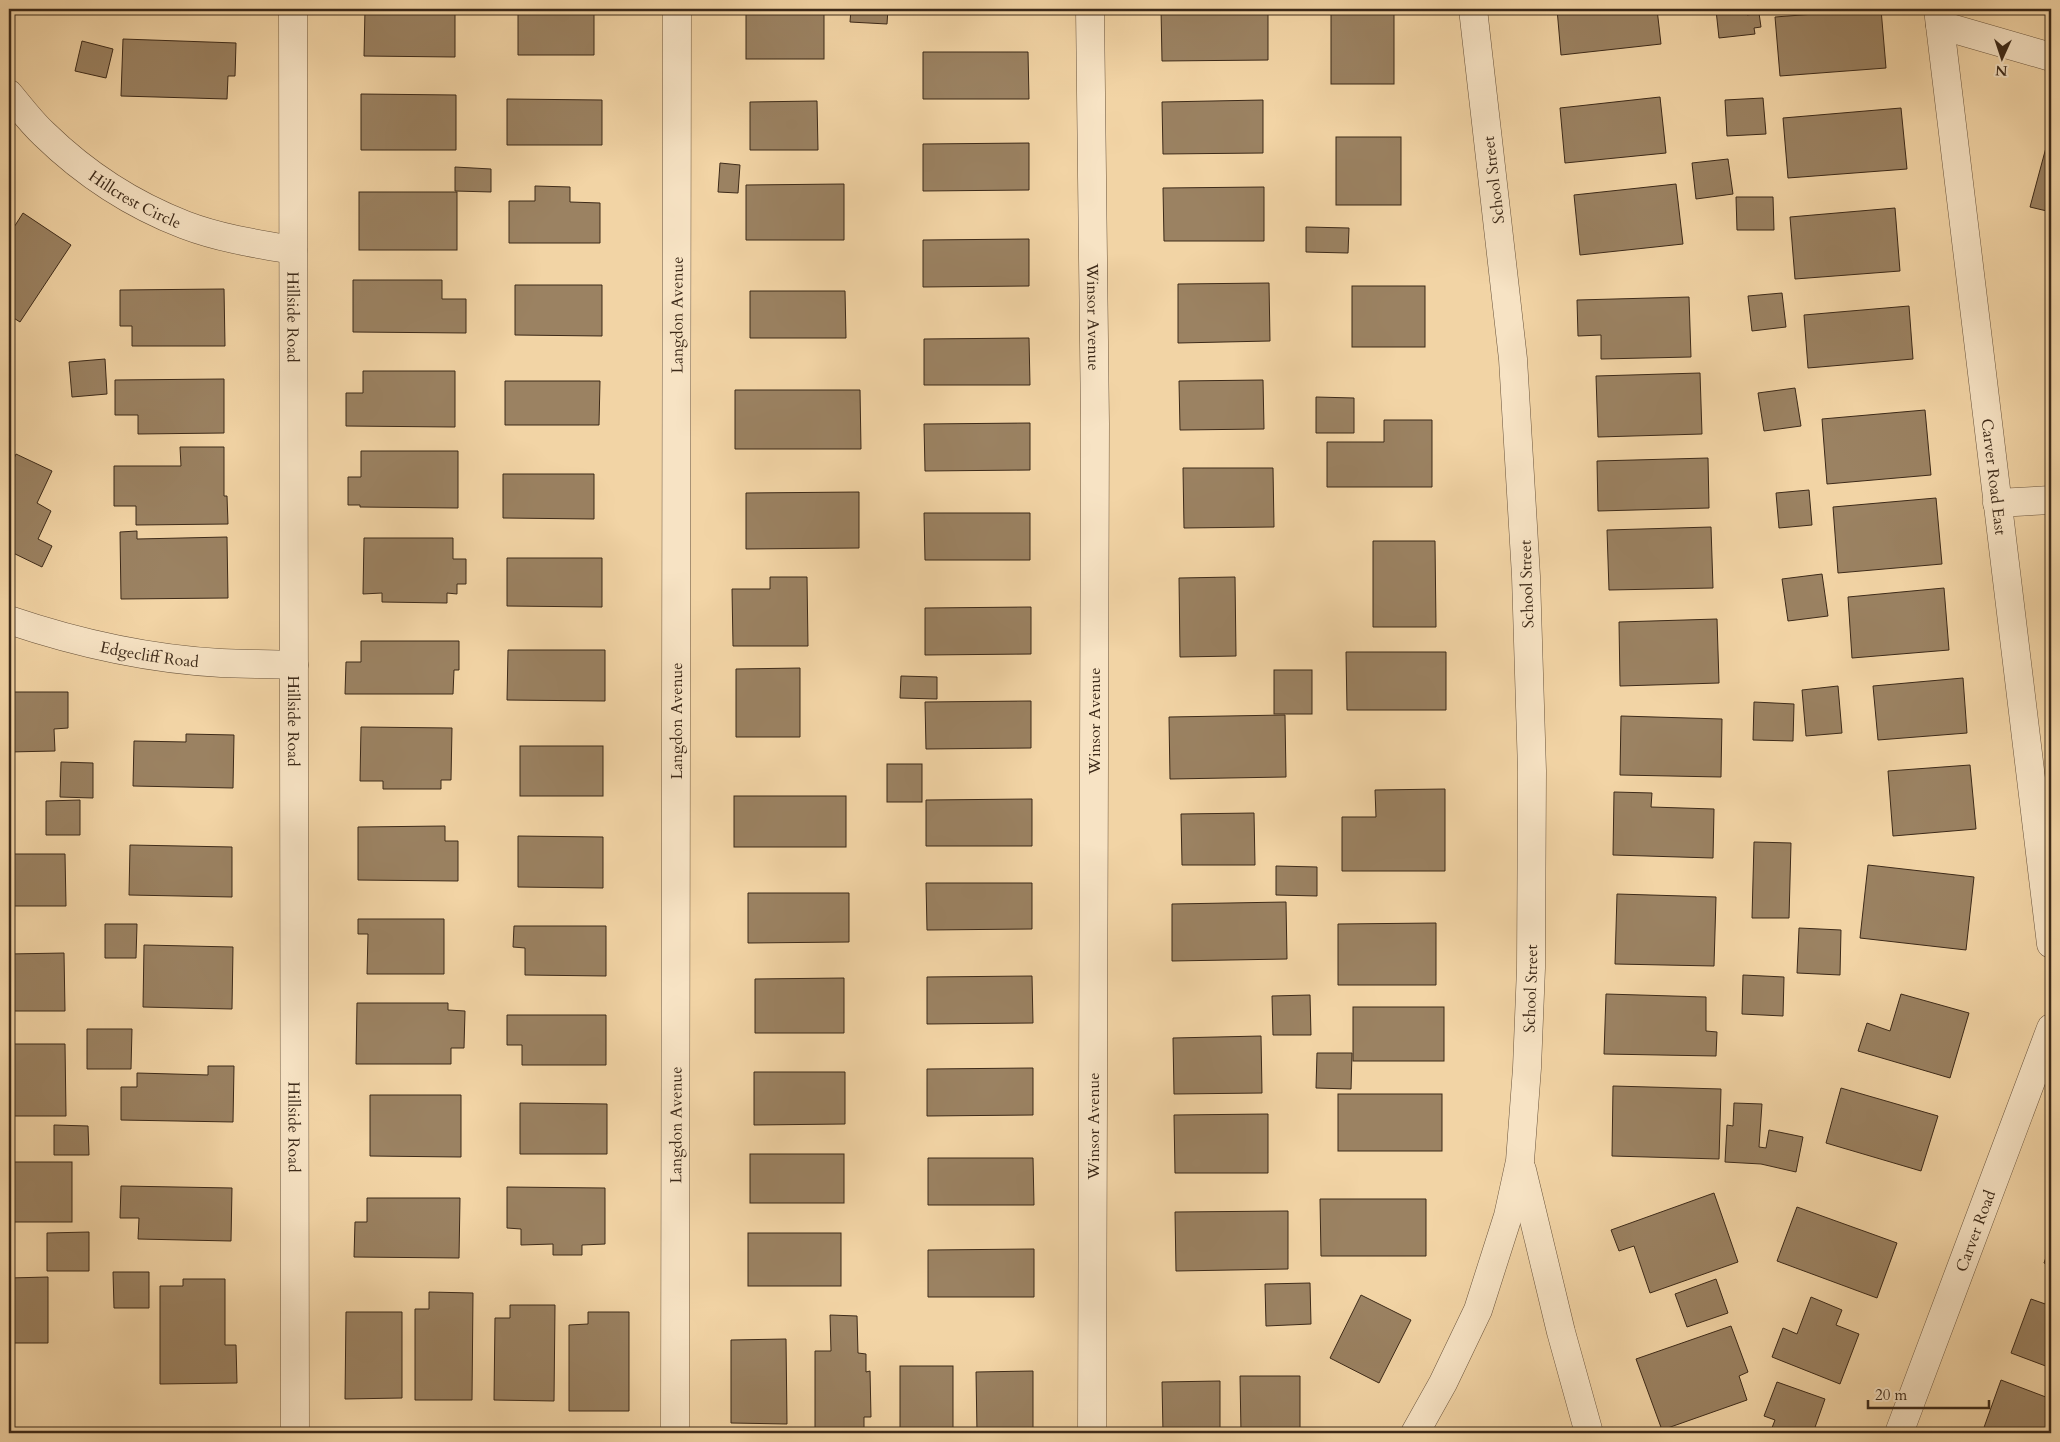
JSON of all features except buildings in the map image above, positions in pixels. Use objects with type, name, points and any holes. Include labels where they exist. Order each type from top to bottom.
[{"type":"street","name":"Hillside Road","points":[[293,9],[296,1433]]},
{"type":"street","name":"Langdon Avenue","points":[[675,1433],[678,9]]},
{"type":"street","name":"Winsor Avenue","points":[[1090,9],[1095,424],[1092,1433]]},
{"type":"street","name":"School Street","points":[[1415,1433],[1443,1383],[1478,1310],[1508,1216],[1520,1161],[1527,1058],[1533,867],[1526,576],[1513,359],[1473,9]]},
{"type":"street","points":[[1939,17],[2051,58]]},
{"type":"street","name":"Carver Road East","points":[[1939,17],[2051,944]]},
{"type":"street","name":"Hillcrest Circle","points":[[9,94],[43,134],[76,162],[134,201],[186,225],[245,242],[293,250]]},
{"type":"street","points":[[1998,504],[2051,500]]},
{"type":"street","name":"Edgecliff Road","points":[[9,620],[47,633],[99,646],[221,663],[294,665]]},
{"type":"street","name":"Carver Road","points":[[1899,1433],[2051,1028]]},
{"type":"street","name":"School Street","points":[[1520,1161],[1561,1332],[1589,1433]]}]
